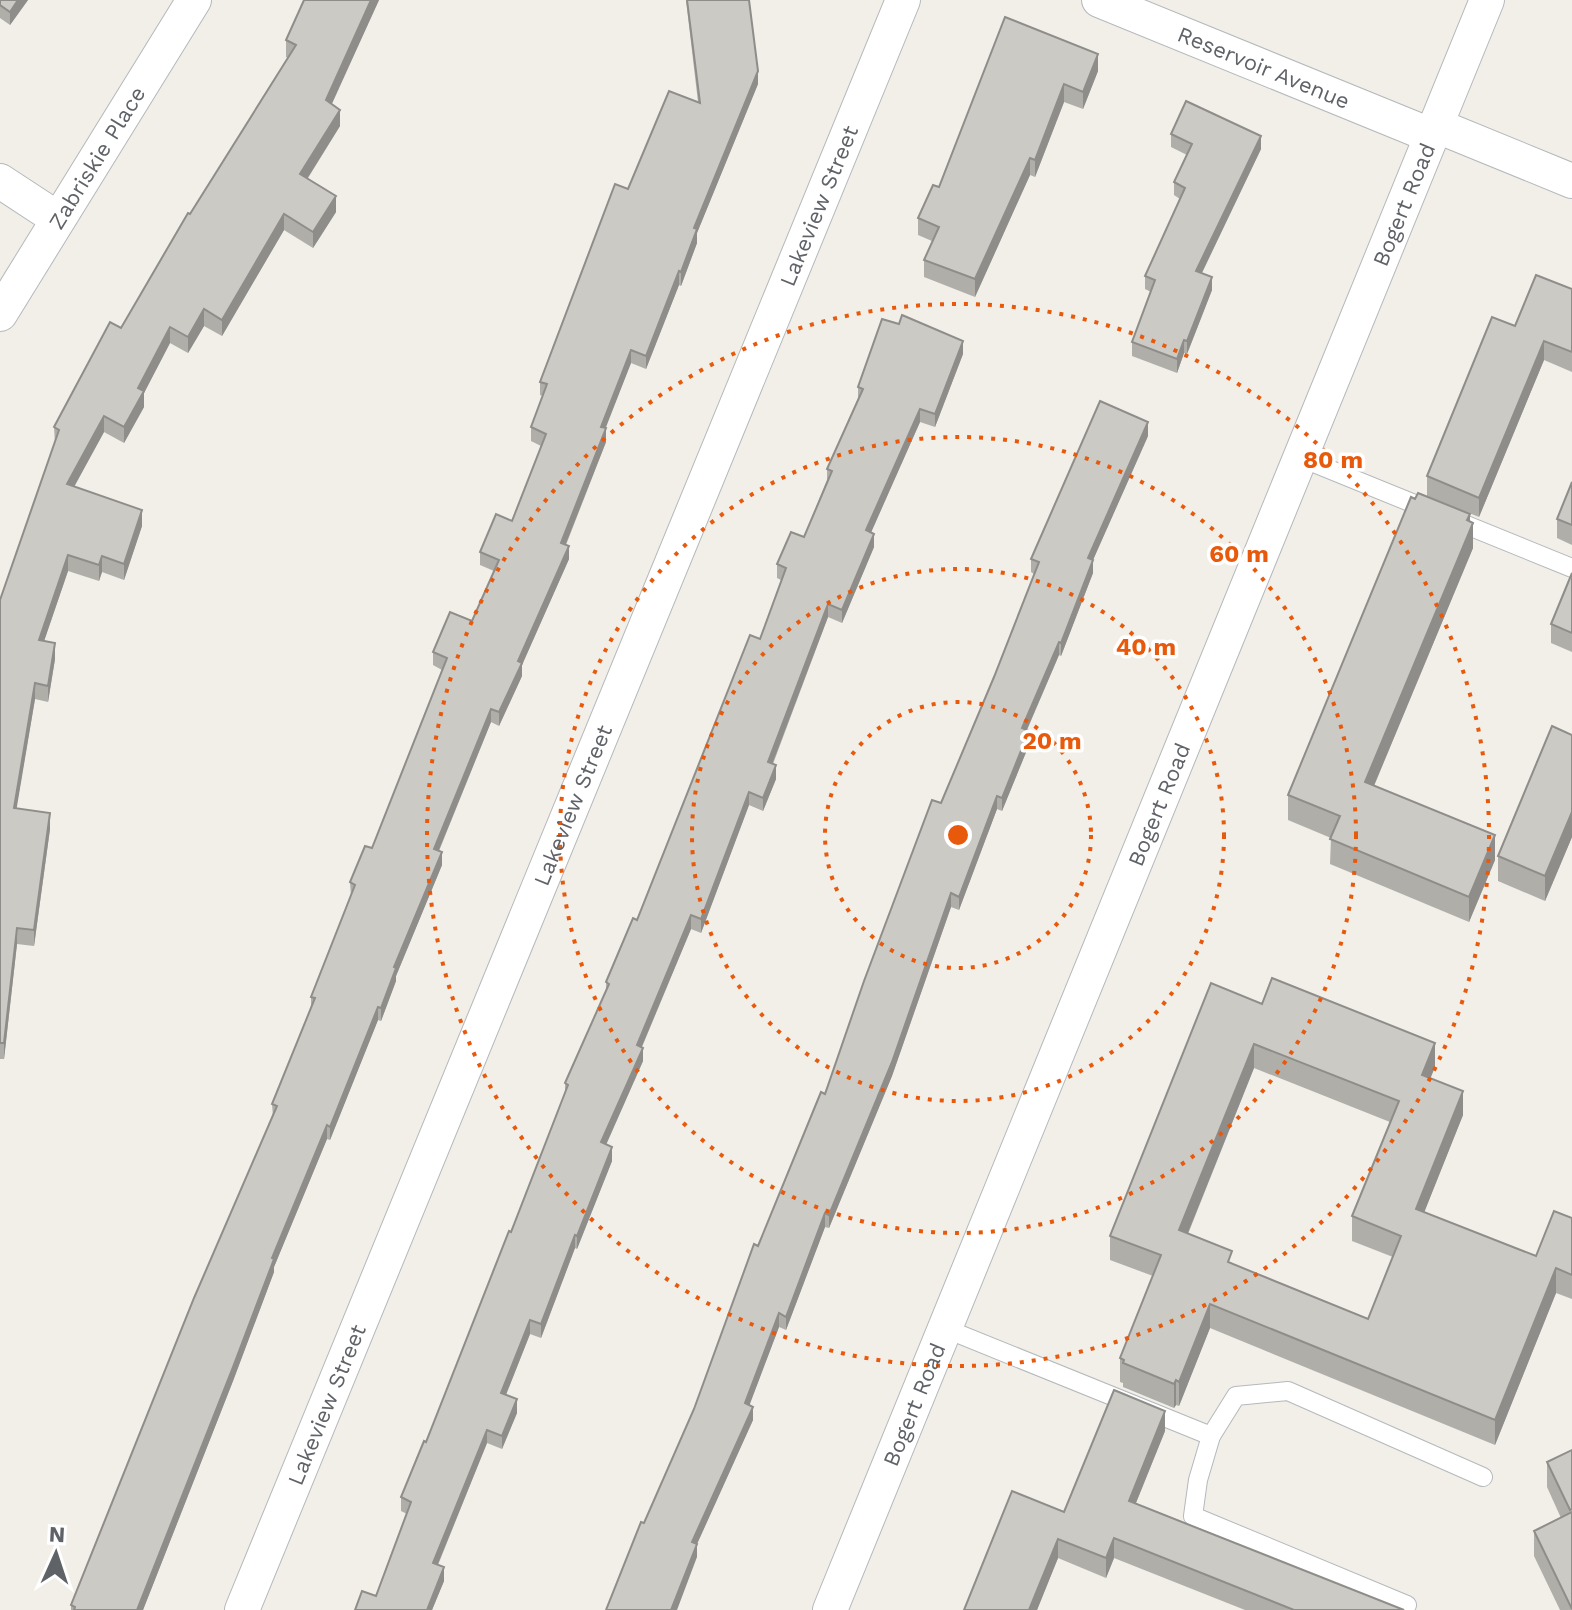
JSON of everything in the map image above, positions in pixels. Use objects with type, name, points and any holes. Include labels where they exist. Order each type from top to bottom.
[{"type":"street","name":"Zabriskie Place","points":[[0,314],[194,0]]},
{"type":"street","name":"Lakeview Street","points":[[242,1610],[903,0]]},
{"type":"street","name":"Reservoir Avenue","points":[[1099,0],[1572,181]]},
{"type":"street","name":"Bogert Road","points":[[830,1610],[1487,0]]},
{"type":"street","points":[[0,181],[58,219]]},
{"type":"lane","points":[[1299,457],[1572,568]]},
{"type":"lane","points":[[944,1328],[1211,1436]]},
{"type":"lane","points":[[1407,1605],[1193,1516],[1198,1480],[1211,1436],[1236,1396],[1288,1391],[1483,1477]]},
{"type":"building","points":[[0,0],[18,0],[10,12],[0,5]]},
{"type":"building","points":[[304,0],[371,0],[326,100],[340,110],[300,174],[336,196],[313,232],[284,214],[222,320],[204,309],[188,337],[170,327],[138,388],[144,391],[124,427],[104,416],[67,484],[142,510],[124,564],[102,556],[99,565],[68,555],[39,640],[55,643],[48,686],[35,683],[14,808],[50,813],[34,930],[17,928],[4,1043],[0,1043],[0,600],[59,430],[54,427],[110,322],[121,328],[188,213],[296,45],[286,40]]},
{"type":"building","points":[[687,0],[749,0],[758,71],[646,356],[631,350],[601,427],[606,428],[561,543],[569,546],[499,712],[491,709],[434,849],[442,852],[394,967],[381,1008],[378,1007],[330,1127],[327,1125],[272,1258],[233,1367],[137,1610],[74,1610],[75,1607],[71,1605],[194,1298],[277,1106],[272,1104],[315,998],[311,997],[355,885],[350,882],[365,846],[372,848],[447,658],[433,652],[450,612],[472,621],[499,560],[480,552],[496,514],[512,521],[546,434],[531,427],[547,384],[540,382],[615,184],[628,189],[669,91],[700,103]]},
{"type":"building","points":[[1005,17],[1098,54],[1083,92],[1064,84],[1035,160],[1030,158],[975,279],[924,260],[939,227],[918,218],[933,185],[939,187]]},
{"type":"building","points":[[1186,101],[1261,136],[1196,271],[1212,277],[1177,359],[1132,342],[1155,280],[1145,276],[1185,188],[1174,182],[1192,144],[1171,134]]},
{"type":"building","points":[[1536,275],[1572,289],[1572,352],[1544,341],[1479,498],[1427,476],[1492,317],[1515,326]]},
{"type":"building","points":[[902,315],[963,341],[935,414],[920,409],[866,530],[874,534],[842,610],[828,604],[768,762],[776,765],[763,798],[749,792],[701,919],[691,915],[637,1045],[643,1048],[601,1142],[612,1147],[577,1236],[541,1324],[530,1320],[501,1393],[517,1399],[502,1436],[487,1430],[433,1563],[444,1567],[427,1610],[355,1610],[362,1591],[376,1596],[411,1502],[401,1497],[511,1232],[568,1085],[565,1083],[609,984],[606,982],[633,918],[637,920],[750,635],[760,639],[786,568],[777,564],[791,532],[804,537],[832,471],[827,469],[863,389],[858,387],[882,319],[899,324]]},
{"type":"building","points":[[1100,401],[1148,422],[1088,558],[1093,560],[1061,643],[1022,728],[1029,731],[1002,798],[997,796],[959,897],[951,893],[892,1062],[829,1215],[825,1213],[786,1317],[779,1313],[745,1403],[753,1407],[692,1542],[697,1544],[671,1610],[606,1610],[641,1522],[644,1523],[694,1409],[754,1244],[758,1246],[821,1092],[825,1094],[932,800],[941,803],[1039,562],[1031,559]]},
{"type":"building","points":[[1572,482],[1572,525],[1557,519]]},
{"type":"building","points":[[1418,493],[1470,514],[1467,520],[1473,523],[1365,782],[1495,835],[1469,897],[1330,839],[1340,816],[1288,795],[1411,497],[1415,499]]},
{"type":"building","points":[[1572,573],[1572,633],[1551,624]]},
{"type":"building","points":[[1552,726],[1572,735],[1572,812],[1545,876],[1498,856]]},
{"type":"building","points":[[1272,978],[1435,1043],[1422,1075],[1463,1091],[1416,1209],[1536,1256],[1554,1211],[1572,1218],[1572,1275],[1556,1268],[1495,1420],[1210,1304],[1179,1382],[1176,1380],[1174,1384],[1123,1363],[1124,1360],[1120,1358],[1161,1255],[1110,1236],[1211,983],[1262,1004]],"holes":[[[1254,1044],[1399,1101],[1352,1216],[1401,1236],[1368,1319],[1228,1262],[1232,1251],[1179,1230]]]},
{"type":"building","points":[[1114,1390],[1165,1411],[1129,1501],[1404,1610],[1294,1610],[1114,1538],[1106,1558],[1058,1539],[1029,1610],[964,1610],[1012,1491],[1064,1512]]},
{"type":"building","points":[[1572,1450],[1572,1509],[1570,1510],[1547,1462]]},
{"type":"building","points":[[1572,1512],[1572,1609],[1534,1531]]}]
